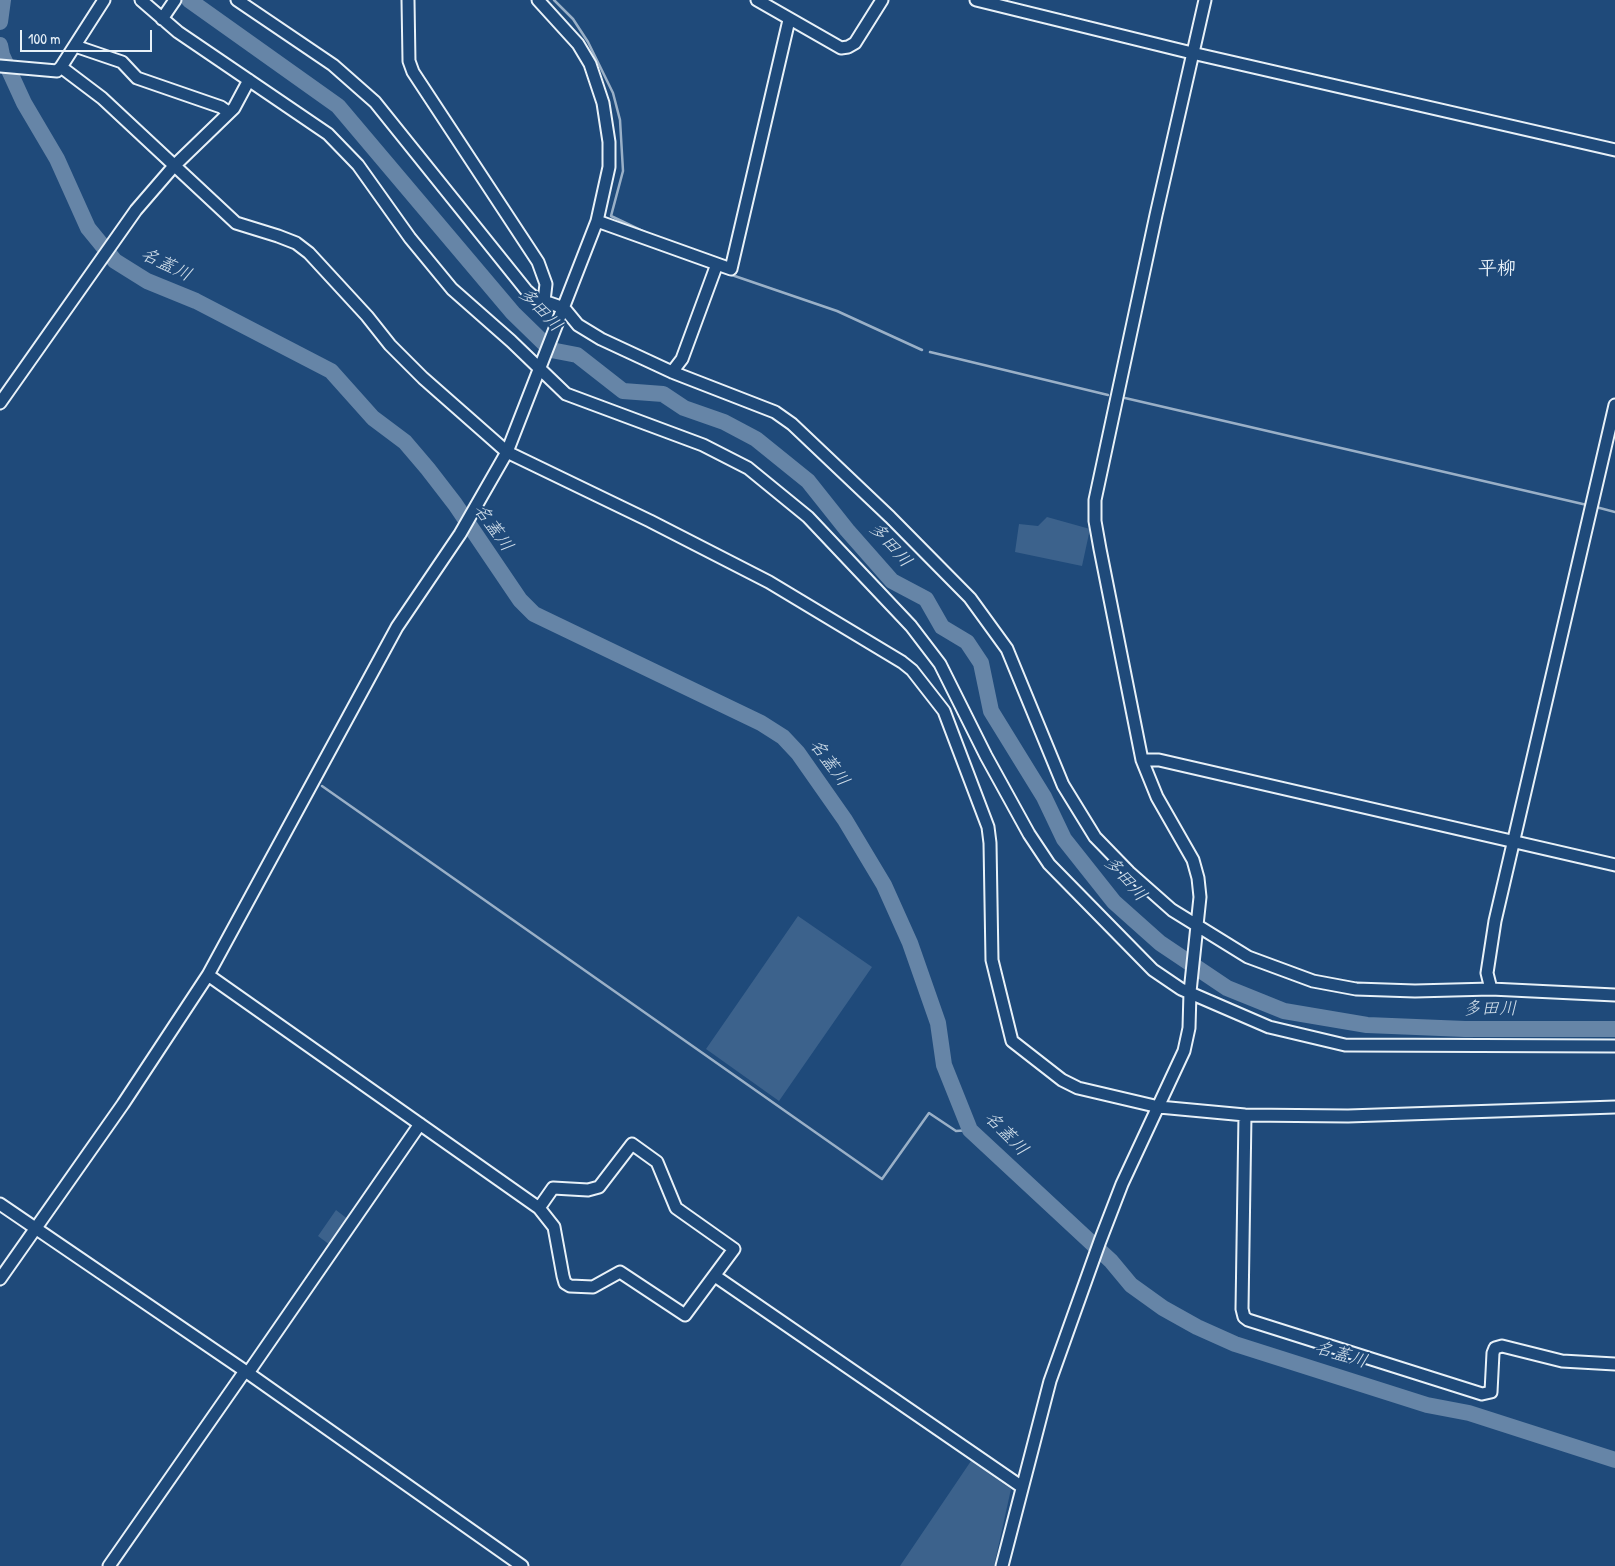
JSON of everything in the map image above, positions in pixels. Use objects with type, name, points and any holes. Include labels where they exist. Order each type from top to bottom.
[{"type":"street","points":[[0,66],[57,71],[104,0]]},
{"type":"street","points":[[141,0],[164,16],[178,32],[311,122],[343,148],[358,165],[410,238],[452,289],[542,365],[566,394],[703,445],[748,468],[808,517],[911,626],[940,664],[986,756],[1029,834],[1048,864],[1153,970],[1181,989],[1190,989]]},
{"type":"street","points":[[164,16],[175,0]]},
{"type":"street","points":[[237,0],[333,65],[375,102],[526,290],[535,298],[563,312],[578,325],[601,339],[672,372],[774,412],[792,424],[890,517],[970,598],[1007,649],[1063,785],[1095,837],[1129,872],[1172,910],[1196,928],[1248,957],[1313,981],[1356,989],[1491,989],[1615,995]]},
{"type":"street","points":[[408,0],[409,61],[412,72],[538,262],[546,284],[544,301]]},
{"type":"street","points":[[0,1279],[123,1104],[208,975],[397,627],[460,534],[507,452],[597,222],[609,167],[609,142],[603,103],[590,64],[578,44],[538,0]]},
{"type":"street","points":[[757,0],[834,45],[848,47],[856,42],[882,0]]},
{"type":"street","points":[[976,0],[1192,53],[1615,150]]},
{"type":"street","points":[[1002,1566],[1050,1381],[1122,1184],[1184,1051],[1189,1028],[1190,989],[1200,896],[1193,860],[1157,797],[1142,760],[1100,549],[1095,521],[1095,500],[1192,53],[1206,0]]},
{"type":"street","points":[[597,222],[731,269],[789,20]]},
{"type":"street","points":[[75,46],[122,62],[137,78],[222,107],[228,112]]},
{"type":"street","points":[[61,67],[102,98],[236,222],[296,243],[309,253],[390,345],[507,452],[650,521],[769,582],[912,670],[944,711],[988,827],[990,843],[992,960],[1012,1041],[1016,1046],[1072,1086],[1159,1107],[1246,1115],[1348,1116],[1615,1106]]},
{"type":"street","points":[[0,403],[136,210],[174,166],[234,108],[249,80]]},
{"type":"street","points":[[672,372],[682,359],[717,264]]},
{"type":"street","points":[[1491,989],[1487,973],[1495,921],[1615,405]]},
{"type":"street","points":[[1142,760],[1159,760],[1615,865]]},
{"type":"street","points":[[208,975],[539,1208],[554,1227],[563,1276],[565,1283],[570,1286],[593,1287],[616,1273],[625,1273],[685,1315],[732,1252],[732,1246],[676,1208],[657,1162],[632,1144],[599,1187],[588,1190],[553,1188],[539,1208]]},
{"type":"street","points":[[1190,989],[1195,996],[1269,1027],[1345,1045],[1615,1046]]},
{"type":"street","points":[[1246,1115],[1242,1309],[1244,1317],[1248,1320],[1482,1394],[1490,1392],[1493,1353],[1495,1348],[1502,1346],[1562,1361],[1615,1364]]},
{"type":"street","points":[[109,1566],[420,1124]]},
{"type":"street","points":[[0,1204],[242,1376],[522,1566]]},
{"type":"street","points":[[715,1276],[1022,1487]]},
{"type":"shaded area","points":[[1047,517],[1090,529],[1082,566],[1015,552],[1019,524],[1038,526]]},
{"type":"shaded area","points":[[798,916],[872,967],[779,1101],[706,1049]]},
{"type":"shaded area","points":[[336,1210],[349,1220],[330,1245],[318,1236]]},
{"type":"shaded area","points":[[971,1461],[1011,1489],[994,1566],[900,1566]]},
{"type":"waterway","name":"名蓋川","points":[[0,22],[3,0]]},
{"type":"waterway","name":"多田川","points":[[189,0],[338,106],[513,313],[551,350],[577,355],[623,391],[663,394],[684,408],[724,422],[756,439],[808,481],[847,530],[892,581],[926,599],[942,627],[967,642],[981,663],[991,711],[1044,797],[1064,839],[1114,902],[1160,943],[1227,988],[1284,1011],[1367,1025],[1465,1029],[1615,1029]]},
{"type":"waterway","points":[[554,0],[573,19],[588,42],[613,93],[620,120],[623,171],[611,216],[651,235]]},
{"type":"waterway","name":"名蓋川","points":[[0,45],[2,55],[24,103],[57,159],[88,228],[115,261],[147,281],[196,301],[331,371],[373,418],[405,442],[428,469],[455,504],[520,600],[534,614],[761,723],[783,737],[798,753],[845,820],[884,885],[910,943],[938,1023],[944,1065],[970,1130],[1111,1261],[1131,1285],[1163,1308],[1197,1327],[1235,1344],[1427,1405],[1469,1413],[1615,1460]]},
{"type":"waterway","points":[[691,249],[714,257]]},
{"type":"waterway","points":[[723,272],[837,311],[922,350]]},
{"type":"waterway","points":[[930,352],[1108,395]]},
{"type":"waterway","points":[[1125,398],[1587,505]]},
{"type":"waterway","points":[[1596,507],[1615,512]]},
{"type":"waterway","points":[[322,786],[882,1179],[929,1113],[956,1131],[970,1130]]},
{"type":"district","name":"平柳","points":[[1497,269]]}]
